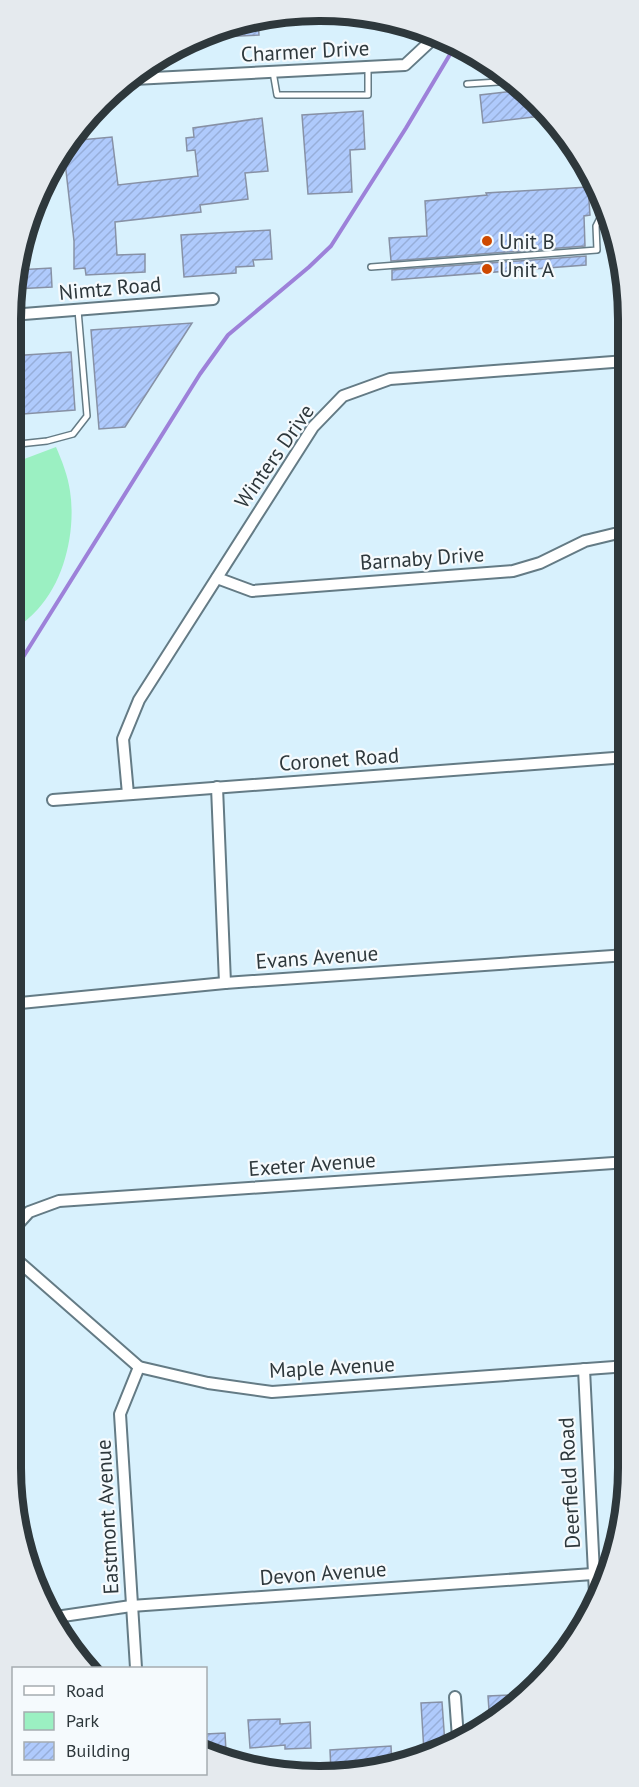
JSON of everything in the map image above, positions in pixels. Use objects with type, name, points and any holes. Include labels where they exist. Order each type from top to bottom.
[{"type":"street","name":"Charmer Drive","points":[[144,78],[405,65],[429,42]]},
{"type":"street","name":"Nimtz Road","points":[[21,314],[213,299]]},
{"type":"street","name":"Winters Drive","points":[[128,794],[123,739],[139,700],[313,427],[343,396],[390,379],[618,362]]},
{"type":"street","name":"Barnaby Drive","points":[[217,578],[252,591],[513,571],[540,563],[585,541],[618,534]]},
{"type":"street","name":"Coronet Road","points":[[53,800],[618,758]]},
{"type":"street","points":[[217,787],[225,983]]},
{"type":"street","name":"Evans Avenue","points":[[21,1003],[225,983],[618,956]]},
{"type":"street","name":"Exeter Avenue","points":[[21,1220],[28,1212],[59,1201],[618,1163]]},
{"type":"street","name":"Maple Avenue","points":[[21,1264],[139,1367],[208,1383],[272,1392],[618,1367]]},
{"type":"street","name":"Eastmont Avenue","points":[[135,1667],[120,1414],[139,1367]]},
{"type":"street","name":"Deerfield Road","points":[[584,1370],[594,1584]]},
{"type":"street","name":"Devon Avenue","points":[[61,1616],[131,1606],[593,1574]]},
{"type":"street","points":[[454,1697],[457,1732]]},
{"type":"lane","points":[[273,72],[277,96],[368,95],[368,67]]},
{"type":"lane","points":[[467,84],[499,82]]},
{"type":"lane","points":[[371,267],[597,250],[596,226],[600,218]]},
{"type":"lane","points":[[21,444],[47,441],[73,434],[87,416],[78,310]]},
{"type":"green space","points":[[56,447],[70,491],[71,522],[66,554],[55,584],[35,612],[21,624],[21,460]]},
{"type":"building","points":[[259,28],[259,35],[225,37]]},
{"type":"building","points":[[511,91],[538,116],[483,123],[480,95]]},
{"type":"building","points":[[363,111],[365,149],[350,150],[352,192],[308,194],[302,115]]},
{"type":"building","points":[[262,118],[268,171],[245,173],[248,199],[200,205],[201,212],[115,222],[117,255],[145,254],[145,272],[86,275],[85,268],[74,269],[74,241],[65,163],[82,140],[112,137],[118,185],[198,176],[195,150],[187,151],[186,138],[194,137],[193,128]]},
{"type":"building","points":[[587,187],[590,215],[584,216],[585,246],[391,261],[389,238],[427,236],[425,201],[487,195],[486,193]]},
{"type":"building","points":[[270,230],[272,259],[253,260],[254,266],[236,267],[236,273],[184,277],[181,235]]},
{"type":"building","name":"Unit A","points":[[586,256],[586,265],[392,280],[392,270]]},
{"type":"building","points":[[51,268],[52,287],[23,289],[26,269]]},
{"type":"building","points":[[192,323],[125,427],[99,429],[91,330]]},
{"type":"building","points":[[71,352],[75,410],[21,414],[21,355]]},
{"type":"building","points":[[512,1695],[489,1713],[488,1696]]},
{"type":"building","points":[[442,1702],[445,1738],[424,1747],[421,1703]]},
{"type":"building","points":[[280,1719],[280,1724],[310,1722],[311,1748],[285,1749],[285,1745],[250,1748],[248,1720]]},
{"type":"building","points":[[225,1733],[226,1751],[207,1744],[207,1734]]},
{"type":"building","points":[[391,1746],[392,1757],[331,1765],[330,1750]]},
{"type":"waterway","points":[[21,660],[200,374],[228,335],[331,246],[452,52]]},
{"type":"place","name":"Unit B","points":[[487,241]]},
{"type":"place","name":"Unit A","points":[[487,269]]}]
